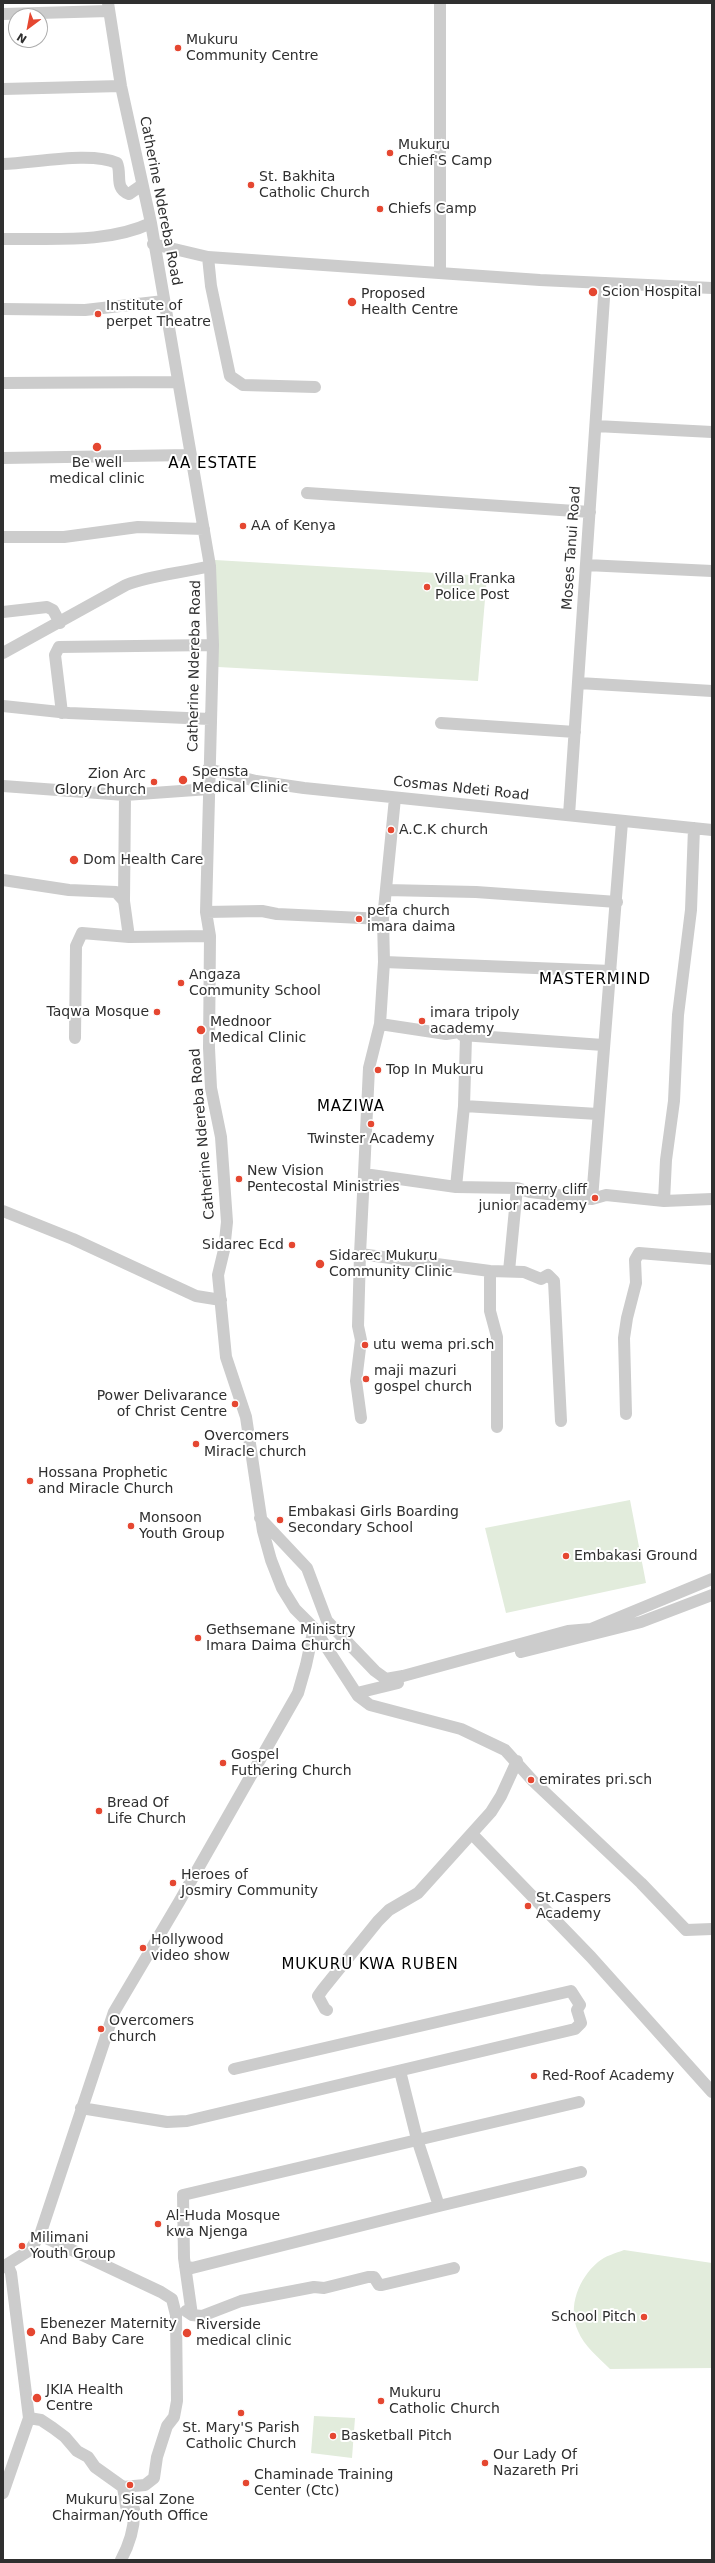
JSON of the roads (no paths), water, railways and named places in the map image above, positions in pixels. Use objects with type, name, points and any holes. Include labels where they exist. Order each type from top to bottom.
[{"type":"street","points":[[440,3],[440,272]]},
{"type":"street","points":[[3,14],[109,7]]},
{"type":"street","name":"Catherine Ndereba Road","points":[[109,7],[121,86],[151,222],[153,244],[210,566],[213,645],[208,769],[209,789],[206,912],[210,936],[211,1088],[221,1137],[227,1222],[224,1250],[218,1275],[226,1357],[246,1417],[260,1518],[270,1560],[282,1588],[295,1608],[314,1628],[357,1694]]},
{"type":"street","points":[[3,89],[121,86]]},
{"type":"street","points":[[3,164],[73,160],[88,156],[108,159],[117,163],[119,183],[125,192],[129,194],[142,185]]},
{"type":"street","points":[[3,239],[71,238],[119,234],[133,231],[151,222]]},
{"type":"street","points":[[153,244],[208,257],[605,283],[712,288]]},
{"type":"street","points":[[208,257],[211,286],[230,376],[243,385],[315,387]]},
{"type":"street","name":"Moses Tanui Road","points":[[569,815],[605,283]]},
{"type":"street","points":[[3,309],[85,310],[164,301]]},
{"type":"street","points":[[3,383],[177,382]]},
{"type":"street","points":[[596,426],[712,432]]},
{"type":"street","points":[[3,458],[190,455]]},
{"type":"street","points":[[307,493],[590,512]]},
{"type":"street","points":[[3,537],[64,537],[138,528],[204,529]]},
{"type":"street","points":[[586,565],[712,571]]},
{"type":"street","points":[[3,653],[60,622],[89,604],[136,581],[210,566]]},
{"type":"street","points":[[3,612],[47,607],[53,610],[60,622]]},
{"type":"street","points":[[62,713],[55,655],[59,647],[213,645]]},
{"type":"street","points":[[579,684],[712,691]]},
{"type":"street","points":[[3,706],[62,713],[210,719]]},
{"type":"street","points":[[441,722],[575,732]]},
{"type":"street","name":"Cosmas Ndeti Road","points":[[208,769],[297,787],[569,815],[622,822],[712,830]]},
{"type":"street","points":[[3,786],[125,795],[209,789]]},
{"type":"street","points":[[125,795],[124,901],[129,937]]},
{"type":"street","points":[[360,1418],[356,1381],[361,1340],[358,1326],[360,1254],[369,1068],[380,1024],[384,962],[383,919],[395,798]]},
{"type":"street","points":[[592,1199],[603,1045],[617,902],[622,822]]},
{"type":"street","points":[[664,1201],[666,1160],[674,1101],[678,1015],[691,910],[694,828]]},
{"type":"street","points":[[3,880],[69,890],[116,892],[124,901]]},
{"type":"street","points":[[386,890],[476,892],[617,902]]},
{"type":"street","points":[[206,912],[262,911],[276,914],[383,919]]},
{"type":"street","points":[[75,1038],[76,946],[82,933],[129,937],[210,936]]},
{"type":"street","points":[[384,962],[611,971]]},
{"type":"street","points":[[380,1024],[446,1034],[459,1032],[466,1037],[467,1045],[464,1106],[456,1187]]},
{"type":"street","points":[[462,1035],[603,1045]]},
{"type":"street","points":[[464,1106],[598,1114]]},
{"type":"street","points":[[364,1174],[456,1187],[516,1188],[530,1192],[592,1199],[606,1195],[664,1201],[712,1199]]},
{"type":"street","points":[[509,1271],[516,1188]]},
{"type":"street","points":[[3,1211],[73,1239],[196,1296],[221,1300]]},
{"type":"street","points":[[626,1414],[624,1338],[627,1318],[636,1283],[635,1260],[639,1253],[712,1259]]},
{"type":"street","points":[[360,1254],[490,1271],[524,1272],[541,1279],[548,1275],[554,1281],[561,1421]]},
{"type":"street","points":[[490,1271],[490,1311],[497,1337],[497,1427]]},
{"type":"street","points":[[260,1518],[307,1568],[327,1620],[332,1627],[375,1671],[386,1679],[403,1676],[568,1631],[591,1629],[712,1579]]},
{"type":"street","points":[[357,1694],[641,1622],[712,1595]]},
{"type":"street","points":[[3,2493],[29,2418],[12,2278],[5,2266],[17,2256],[30,2250],[40,2235],[114,2012],[180,1902],[298,1693],[314,1628]]},
{"type":"street","points":[[357,1694],[370,1705],[461,1729],[501,1747],[517,1761],[534,1781],[636,1877],[686,1930],[712,1929]]},
{"type":"street","points":[[327,2010],[318,1996],[350,1954],[389,1910],[418,1893],[472,1834],[501,1796],[517,1761]]},
{"type":"street","points":[[472,1834],[591,1958],[712,2092]]},
{"type":"street","points":[[81,2108],[130,2118],[178,2123],[576,2029],[581,2023],[577,2010],[580,2004],[571,1991],[234,2069]]},
{"type":"street","points":[[400,2071],[417,2139],[439,2206]]},
{"type":"street","points":[[192,2315],[185,2266],[183,2195],[579,2102]]},
{"type":"street","points":[[185,2266],[192,2268],[580,2172]]},
{"type":"street","points":[[29,2418],[42,2420],[53,2428],[65,2437],[77,2451],[88,2457],[95,2467],[123,2487],[145,2485],[154,2478],[157,2457],[167,2426],[175,2413],[178,2396],[176,2315],[172,2300],[160,2292],[40,2235]]},
{"type":"street","points":[[176,2315],[184,2310],[192,2315],[202,2316],[241,2302],[314,2287],[324,2288],[368,2277],[374,2277],[379,2285],[382,2285],[454,2268]]},
{"type":"street","points":[[121,2560],[128,2546],[134,2515],[134,2509],[126,2506],[123,2487]]},
{"type":"place","name":"Mukuru Community Centre","points":[[178,48]]},
{"type":"place","name":"Mukuru Chief'S Camp","points":[[390,153]]},
{"type":"place","name":"St. Bakhita Catholic Church","points":[[251,185]]},
{"type":"place","name":"Chiefs Camp","points":[[380,209]]},
{"type":"place","name":"Scion Hospital","points":[[593,292]]},
{"type":"place","name":"Proposed Health Centre","points":[[352,302]]},
{"type":"place","name":"Institute of perpet Theatre","points":[[98,314]]},
{"type":"place","name":"Be well medical clinic","points":[[97,447]]},
{"type":"place","name":"AA of Kenya","points":[[243,526]]},
{"type":"place","name":"Villa Franka Police Post","points":[[427,587]]},
{"type":"place","name":"Spensta Medical Clinic","points":[[183,780]]},
{"type":"place","name":"Zion Arc Glory Church","points":[[154,782]]},
{"type":"place","name":"A.C.K church","points":[[391,830]]},
{"type":"place","name":"Dom Health Care","points":[[74,860]]},
{"type":"place","name":"pefa church imara daima","points":[[359,919]]},
{"type":"place","name":"Angaza Community School","points":[[181,983]]},
{"type":"place","name":"Taqwa Mosque","points":[[157,1012]]},
{"type":"place","name":"imara tripoly academy","points":[[422,1021]]},
{"type":"place","name":"Mednoor Medical Clinic","points":[[201,1030]]},
{"type":"place","name":"Top In Mukuru","points":[[378,1070]]},
{"type":"place","name":"Twinster Academy","points":[[371,1124]]},
{"type":"place","name":"New Vision Pentecostal Ministries","points":[[239,1179]]},
{"type":"place","name":"merry cliff junior academy","points":[[595,1198]]},
{"type":"place","name":"Sidarec Ecd","points":[[292,1245]]},
{"type":"place","name":"Sidarec Mukuru Community Clinic","points":[[320,1264]]},
{"type":"place","name":"utu wema pri.sch","points":[[365,1345]]},
{"type":"place","name":"maji mazuri gospel church","points":[[366,1379]]},
{"type":"place","name":"Power Delivarance of Christ Centre","points":[[235,1404]]},
{"type":"place","name":"Overcomers Miracle church","points":[[196,1444]]},
{"type":"place","name":"Hossana Prophetic and Miracle Church","points":[[30,1481]]},
{"type":"place","name":"Embakasi Girls Boarding Secondary School","points":[[280,1520]]},
{"type":"place","name":"Monsoon Youth Group","points":[[131,1526]]},
{"type":"place","name":"Embakasi Ground","points":[[566,1556]]},
{"type":"place","name":"Gethsemane Ministry Imara Daima Church","points":[[198,1638]]},
{"type":"place","name":"Gospel Futhering Church","points":[[223,1763]]},
{"type":"place","name":"emirates pri.sch","points":[[531,1780]]},
{"type":"place","name":"Bread Of Life Church","points":[[99,1811]]},
{"type":"place","name":"Heroes of Josmiry Community","points":[[173,1883]]},
{"type":"place","name":"St.Caspers Academy","points":[[528,1906]]},
{"type":"place","name":"Hollywood video show","points":[[143,1948]]},
{"type":"place","name":"Overcomers church","points":[[101,2029]]},
{"type":"place","name":"Red-Roof Academy","points":[[534,2076]]},
{"type":"place","name":"Al-Huda Mosque kwa Njenga","points":[[158,2224]]},
{"type":"place","name":"Milimani Youth Group","points":[[22,2246]]},
{"type":"place","name":"School Pitch","points":[[644,2317]]},
{"type":"place","name":"Ebenezer Maternity And Baby Care","points":[[31,2332]]},
{"type":"place","name":"Riverside medical clinic","points":[[187,2333]]},
{"type":"place","name":"JKIA Health Centre","points":[[37,2398]]},
{"type":"place","name":"Mukuru Catholic Church","points":[[381,2401]]},
{"type":"place","name":"St. Mary'S Parish Catholic Church","points":[[241,2413]]},
{"type":"place","name":"Basketball Pitch","points":[[333,2436]]},
{"type":"place","name":"Our Lady Of Nazareth Pri","points":[[485,2463]]},
{"type":"place","name":"Chaminade Training Center (Ctc)","points":[[246,2483]]},
{"type":"place","name":"Mukuru Sisal Zone Chairman/Youth Office","points":[[130,2485]]},
{"type":"district","name":"AA ESTATE","points":[[213,464]]},
{"type":"district","name":"MASTERMIND","points":[[595,980]]},
{"type":"district","name":"MAZIWA","points":[[351,1107]]},
{"type":"district","name":"MUKURU KWA RUBEN","points":[[370,1965]]}]
